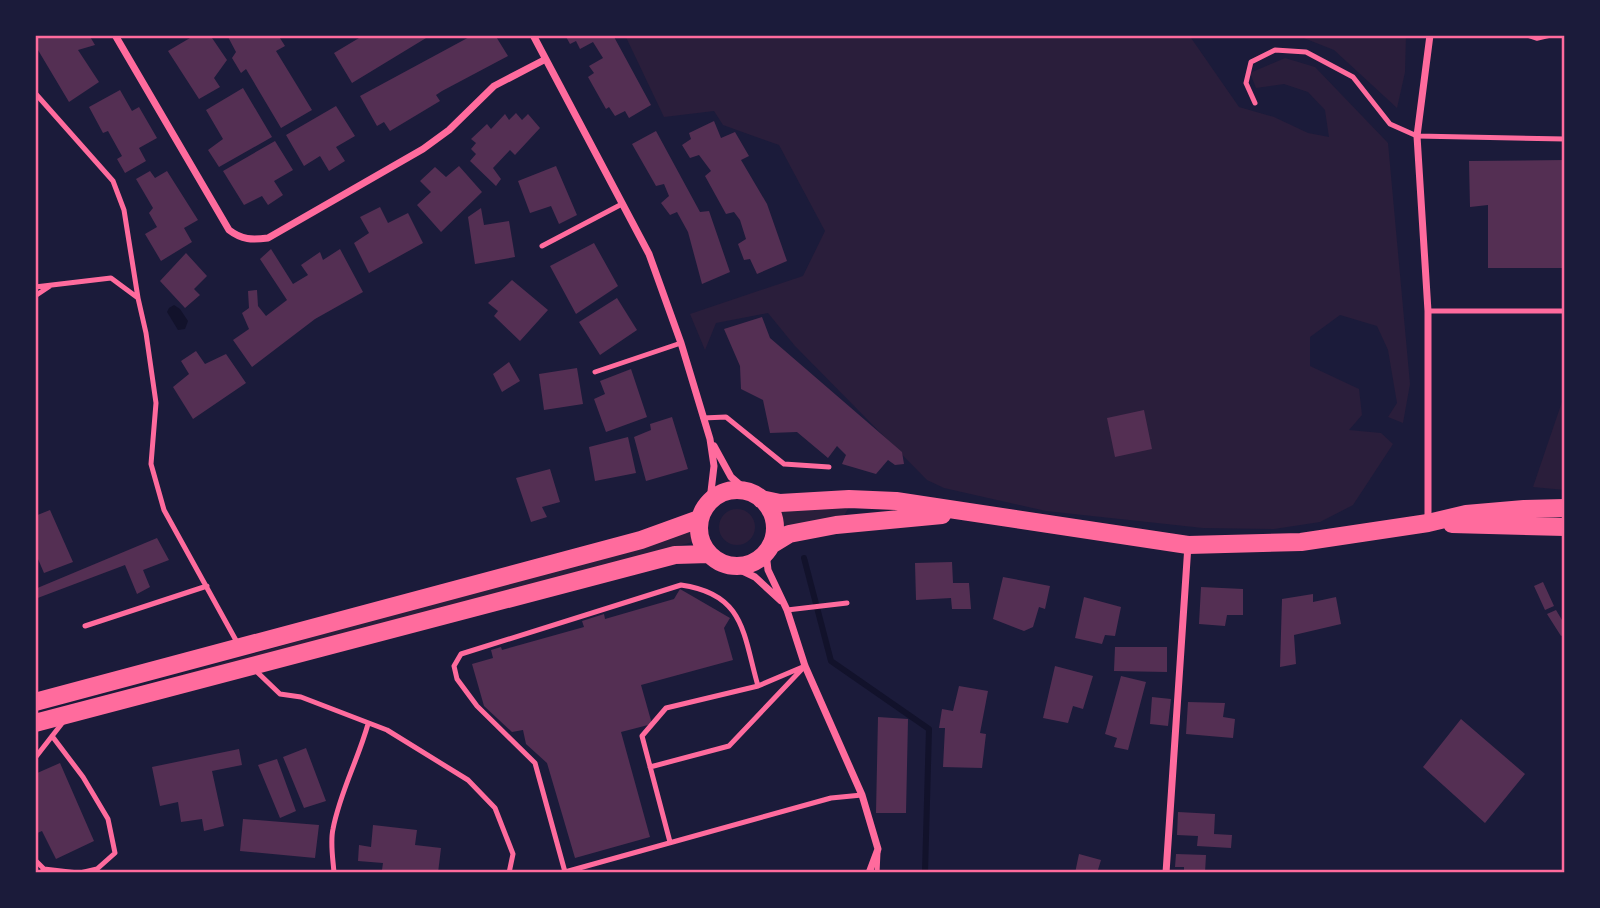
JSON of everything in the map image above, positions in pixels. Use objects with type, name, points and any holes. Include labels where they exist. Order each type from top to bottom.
[{"type":"main road","points":[[977,512],[835,525],[789,534],[753,562],[732,566],[723,564],[709,554],[701,543],[698,531],[699,519],[710,500],[721,493],[734,490],[780,503],[849,499],[896,501],[977,512],[1188,545],[1301,542],[1428,523],[1465,514],[1565,508]]},
{"type":"main road","points":[[754,495],[773,517],[775,527],[768,549]]},
{"type":"main road","points":[[35,702],[640,540],[699,519]]},
{"type":"main road","points":[[1428,523],[1565,527]]},
{"type":"main road","points":[[35,723],[675,555],[709,554]]},
{"type":"street","points":[[115,35],[229,230],[240,238],[253,240],[268,238],[423,149],[449,130],[494,86],[544,60]]},
{"type":"street","points":[[533,35],[649,254],[681,343],[710,439],[714,466],[710,500]]},
{"type":"street","points":[[1428,523],[1428,311],[1416,136],[1430,35]]},
{"type":"street","points":[[710,439],[731,477],[754,495]]},
{"type":"street","points":[[1166,873],[1188,545]]},
{"type":"street","points":[[768,549],[768,570],[786,607],[805,666],[862,795],[878,849],[869,873]]},
{"type":"street","points":[[732,566],[755,577],[786,607]]},
{"type":"lane","points":[[1255,103],[1246,83],[1251,62],[1275,50],[1307,52],[1353,77],[1390,124],[1416,136],[1565,139]]},
{"type":"lane","points":[[35,93],[113,181],[124,210],[156,403],[151,464],[164,510],[239,647]]},
{"type":"lane","points":[[542,246],[622,204]]},
{"type":"lane","points":[[35,287],[111,278],[138,298]]},
{"type":"lane","points":[[35,296],[53,285]]},
{"type":"lane","points":[[1428,311],[1565,311]]},
{"type":"lane","points":[[595,372],[681,343]]},
{"type":"lane","points":[[703,418],[726,417],[783,464],[829,467]]},
{"type":"lane","points":[[758,687],[738,615],[729,604],[701,588],[681,585],[461,654],[454,666],[457,679],[477,706],[535,763],[565,872],[831,798],[862,795]]},
{"type":"lane","points":[[85,626],[207,586]]},
{"type":"lane","points":[[786,607],[810,608],[847,603]]},
{"type":"lane","points":[[253,666],[280,694],[301,696],[387,730],[468,780],[495,808],[513,854],[509,873]]},
{"type":"lane","points":[[670,842],[642,736],[666,708],[758,687],[805,666]]},
{"type":"lane","points":[[650,767],[729,746],[805,666]]},
{"type":"lane","points":[[35,758],[68,714]]},
{"type":"lane","points":[[334,873],[332,832],[346,781],[358,758],[368,724]]},
{"type":"lane","points":[[35,860],[42,871],[79,873],[97,869],[116,853],[108,819],[83,777],[52,736]]},
{"type":"lane","points":[[877,873],[878,849]]},
{"type":"path","points":[[1524,35],[1537,39],[1554,35]]},
{"type":"shaded area","points":[[625,35],[1189,35],[1239,107],[1274,117],[1308,133],[1329,137],[1325,110],[1308,92],[1284,84],[1256,88],[1250,73],[1285,58],[1315,67],[1388,143],[1410,384],[1403,423],[1388,417],[1397,403],[1388,350],[1377,326],[1340,315],[1310,337],[1310,366],[1359,389],[1362,415],[1349,430],[1381,433],[1393,444],[1353,505],[1320,522],[1274,529],[1203,528],[1046,511],[944,488],[927,480],[795,346],[768,313],[716,323],[705,350],[690,314],[803,276],[825,231],[779,145],[723,125],[714,111],[664,117]]},
{"type":"shaded area","points":[[1296,35],[1406,35],[1405,72],[1397,108],[1334,50]]},
{"type":"shaded area","points":[[174,305],[188,321],[185,329],[178,330],[167,312]]},
{"type":"shaded area","points":[[1565,393],[1565,490],[1533,487]]},
{"type":"shaded area","points":[[850,505],[844,516],[781,527],[780,512]]},
{"type":"shaded area","points":[[737,509],[750,514],[755,527],[750,540],[737,545],[724,540],[719,527],[724,514]]},
{"type":"shaded area","points":[[692,528],[696,541],[312,648],[104,697]]},
{"type":"building","points":[[36,35],[89,35],[95,45],[78,50],[99,82],[69,102],[35,45]]},
{"type":"building","points":[[195,35],[210,35],[227,60],[214,78],[220,87],[199,99],[168,51]]},
{"type":"building","points":[[227,35],[278,35],[285,46],[276,51],[312,110],[281,128],[246,69],[241,73],[232,58],[236,52]]},
{"type":"building","points":[[364,35],[431,35],[352,83],[334,53]]},
{"type":"building","points":[[473,35],[495,35],[508,56],[442,91],[436,95],[440,101],[390,131],[384,122],[377,126],[360,96]]},
{"type":"building","points":[[565,35],[613,35],[651,105],[629,118],[625,111],[615,116],[609,107],[606,109],[588,77],[594,73],[589,66],[603,58],[593,42],[580,49],[576,41],[570,44]]},
{"type":"building","points":[[243,88],[272,137],[219,167],[208,150],[223,139],[206,110]]},
{"type":"building","points":[[120,90],[132,111],[139,107],[157,138],[139,148],[146,161],[125,173],[117,159],[122,156],[108,131],[103,133],[89,107]]},
{"type":"building","points":[[336,106],[355,136],[336,147],[345,161],[329,171],[320,156],[304,166],[286,135]]},
{"type":"building","points":[[516,113],[522,120],[528,114],[540,128],[515,155],[510,150],[493,168],[501,179],[496,186],[470,161],[476,154],[471,149],[476,143],[471,139],[487,124],[491,129],[505,114],[509,120]]},
{"type":"building","points":[[714,121],[721,138],[735,132],[749,156],[741,160],[767,204],[787,261],[757,274],[750,259],[744,260],[738,244],[746,239],[740,220],[734,212],[726,214],[705,176],[711,171],[699,155],[690,158],[682,145],[691,139],[689,133]]},
{"type":"building","points":[[656,131],[700,212],[709,211],[730,272],[702,284],[688,232],[677,212],[670,215],[661,203],[669,196],[664,184],[656,186],[632,144]]},
{"type":"building","points":[[275,141],[293,170],[274,181],[283,195],[268,205],[262,196],[244,205],[223,171]]},
{"type":"building","points":[[1565,160],[1565,268],[1488,268],[1488,205],[1470,207],[1469,161]]},
{"type":"building","points":[[459,166],[482,192],[441,232],[417,205],[431,192],[420,181],[435,167],[446,177]]},
{"type":"building","points":[[556,166],[577,215],[559,224],[551,206],[530,213],[518,181]]},
{"type":"building","points":[[150,171],[155,178],[167,171],[198,220],[184,228],[192,242],[161,261],[145,234],[157,227],[149,213],[153,208],[136,179]]},
{"type":"building","points":[[380,207],[388,223],[408,213],[423,243],[369,273],[354,243],[369,233],[360,217]]},
{"type":"building","points":[[481,208],[484,225],[509,221],[515,257],[475,264],[468,217]]},
{"type":"building","points":[[594,243],[618,286],[576,314],[550,266]]},
{"type":"building","points":[[271,249],[293,284],[308,275],[301,265],[320,252],[323,260],[340,249],[363,292],[315,319],[252,367],[233,340],[249,329],[242,313],[249,308],[248,291],[257,290],[258,306],[266,316],[287,300],[260,259]]},
{"type":"building","points":[[186,253],[207,276],[194,289],[200,295],[185,308],[160,281]]},
{"type":"building","points":[[512,280],[548,310],[520,341],[494,316],[498,311],[488,303]]},
{"type":"building","points":[[617,298],[637,330],[600,355],[579,322]]},
{"type":"building","points":[[762,317],[770,338],[902,452],[904,464],[895,465],[888,460],[876,474],[842,464],[846,455],[837,446],[828,458],[797,432],[770,433],[763,400],[741,389],[740,366],[724,329]]},
{"type":"building","points":[[196,351],[205,364],[226,354],[246,383],[193,419],[173,387],[189,374],[181,361]]},
{"type":"building","points":[[509,362],[520,381],[502,392],[493,374]]},
{"type":"building","points":[[577,368],[583,404],[544,410],[539,374]]},
{"type":"building","points":[[631,369],[647,417],[606,432],[594,399],[605,394],[600,381]]},
{"type":"building","points":[[1144,410],[1152,449],[1115,457],[1107,418]]},
{"type":"building","points":[[672,417],[688,469],[646,481],[634,437],[651,430],[650,424]]},
{"type":"building","points":[[628,437],[636,473],[595,481],[589,447]]},
{"type":"building","points":[[550,469],[560,502],[542,507],[547,517],[531,522],[516,478]]},
{"type":"building","points":[[50,510],[73,562],[44,573],[35,552],[35,516]]},
{"type":"building","points":[[157,538],[169,560],[143,570],[150,587],[137,594],[125,565],[35,599],[35,589]]},
{"type":"building","points":[[952,562],[953,583],[969,583],[971,609],[952,609],[951,598],[916,600],[915,563]]},
{"type":"building","points":[[1003,577],[1050,586],[1045,609],[1039,607],[1033,627],[1024,631],[993,619]]},
{"type":"building","points":[[1543,582],[1554,606],[1545,610],[1534,586]]},
{"type":"building","points":[[1201,587],[1243,589],[1243,615],[1227,615],[1225,626],[1199,624]]},
{"type":"building","points":[[680,589],[730,618],[724,628],[733,660],[641,685],[652,724],[621,732],[650,837],[575,858],[547,763],[526,744],[523,730],[512,732],[484,706],[472,664],[493,658],[491,650],[501,647],[502,650],[584,627],[582,621],[604,614],[605,619],[674,599]]},
{"type":"building","points":[[1313,594],[1313,602],[1336,597],[1341,624],[1294,635],[1296,664],[1280,667],[1282,599]]},
{"type":"building","points":[[1084,597],[1121,607],[1115,636],[1105,635],[1102,644],[1075,638]]},
{"type":"building","points":[[1556,610],[1565,625],[1565,634],[1561,636],[1547,614]]},
{"type":"building","points":[[1115,647],[1167,647],[1167,672],[1114,671]]},
{"type":"building","points":[[1055,666],[1093,676],[1083,709],[1073,706],[1068,723],[1043,718]]},
{"type":"building","points":[[1121,676],[1146,682],[1128,750],[1114,747],[1117,738],[1105,734]]},
{"type":"building","points":[[959,686],[988,691],[980,733],[986,734],[982,768],[943,767],[945,728],[939,728],[942,709],[953,711]]},
{"type":"building","points":[[1152,697],[1171,699],[1168,726],[1150,724]]},
{"type":"building","points":[[1188,702],[1225,703],[1223,717],[1235,719],[1233,738],[1186,734]]},
{"type":"building","points":[[878,717],[908,719],[906,813],[876,813]]},
{"type":"building","points":[[1461,719],[1525,774],[1485,823],[1423,767]]},
{"type":"building","points":[[306,748],[326,801],[304,808],[283,757]]},
{"type":"building","points":[[239,749],[242,765],[212,771],[224,826],[204,831],[202,819],[181,822],[178,802],[160,806],[152,767]]},
{"type":"building","points":[[277,759],[296,811],[280,818],[258,765]]},
{"type":"building","points":[[60,763],[94,841],[56,859],[42,831],[35,834],[35,774]]},
{"type":"building","points":[[1178,812],[1215,814],[1214,834],[1232,835],[1231,848],[1197,846],[1198,836],[1177,835]]},
{"type":"building","points":[[243,819],[319,825],[315,858],[240,851]]},
{"type":"building","points":[[373,825],[417,830],[415,845],[441,848],[438,873],[382,870],[383,863],[358,861],[359,845],[371,847]]},
{"type":"building","points":[[1079,854],[1101,860],[1097,873],[1075,873]]},
{"type":"building","points":[[1176,854],[1206,855],[1205,873],[1184,873],[1184,867],[1175,867]]},
{"type":"waterway","points":[[804,558],[831,661],[929,729],[925,873]]}]
